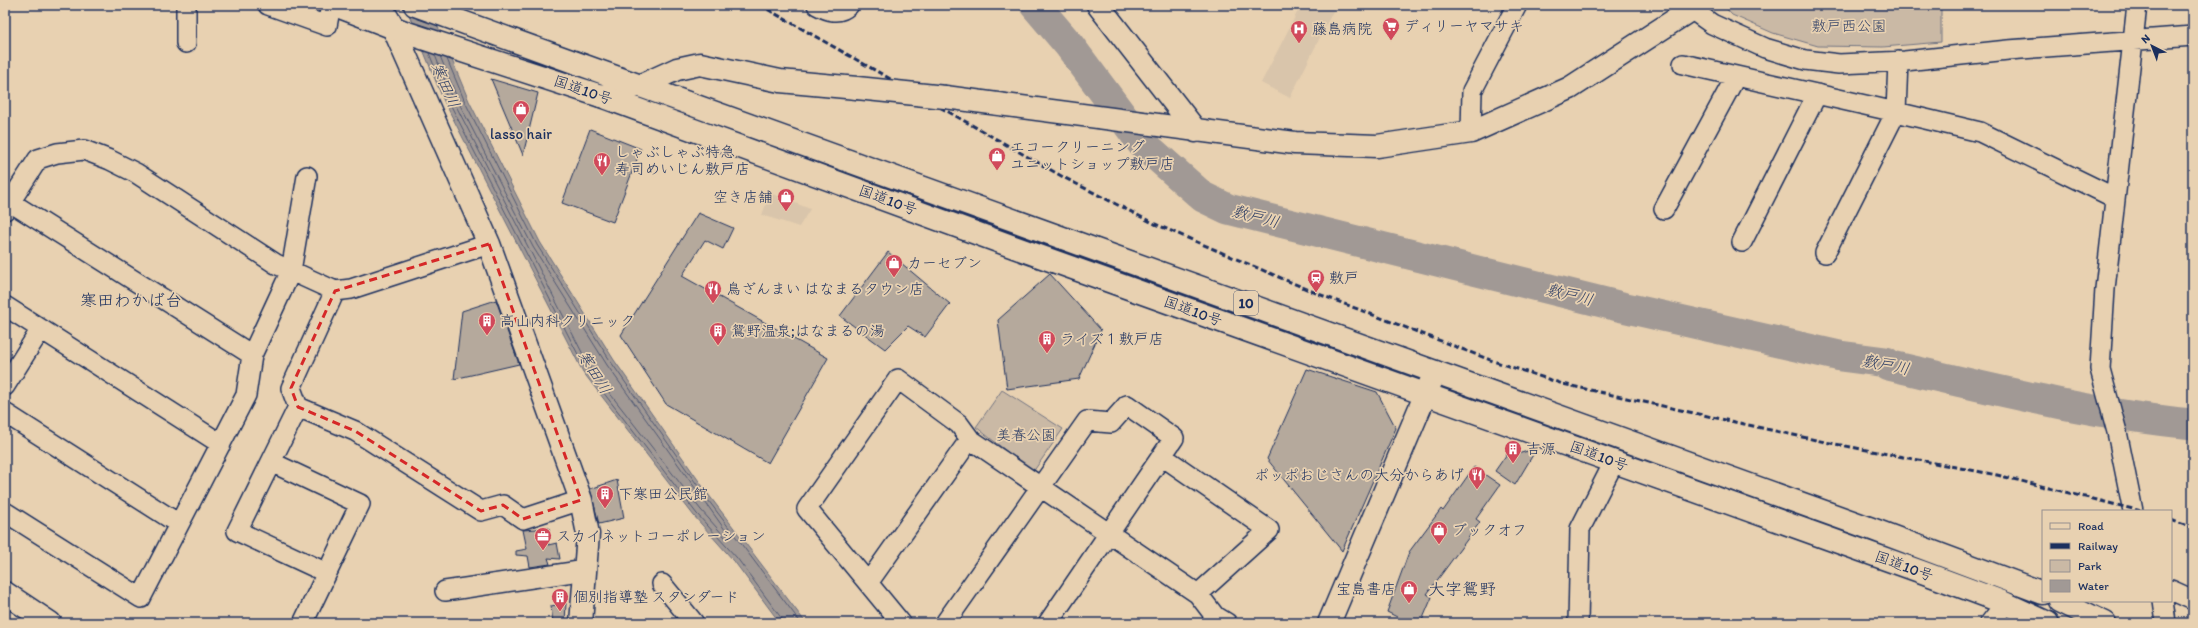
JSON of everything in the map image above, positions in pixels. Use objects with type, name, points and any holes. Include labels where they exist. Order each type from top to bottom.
[{"type":"main road","name":"国道10号","points":[[335,5],[400,30],[602,96],[1014,247],[1426,394],[2005,604],[2048,623]]},
{"type":"main road","points":[[380,5],[400,30],[489,244],[581,500],[588,534],[581,623]]},
{"type":"main road","name":"国道10号","points":[[415,5],[642,85],[2042,593]]},
{"type":"main road","points":[[1098,5],[1196,131]]},
{"type":"main road","points":[[602,96],[642,85],[677,69],[700,64],[780,81],[945,98],[1295,143],[1377,146],[1471,132],[1570,88],[1695,7]]},
{"type":"main road","points":[[1329,623],[1435,372]]},
{"type":"main road","points":[[5,593],[50,623]]},
{"type":"main road","points":[[2062,602],[2105,623]]},
{"type":"street","points":[[186,5],[186,43]]},
{"type":"street","points":[[268,5],[327,26],[331,5]]},
{"type":"street","points":[[817,5],[829,12],[844,10],[849,5]]},
{"type":"street","points":[[1471,132],[1472,91],[1517,5]]},
{"type":"street","points":[[2134,510],[2100,369],[2115,198],[2137,5]]},
{"type":"street","points":[[1695,7],[1712,24],[1765,48],[1805,60],[1840,64],[1898,61],[2193,36]]},
{"type":"street","points":[[525,71],[533,47]]},
{"type":"street","points":[[1824,253],[1896,112],[1898,61]]},
{"type":"street","points":[[1683,64],[1980,132],[2115,198]]},
{"type":"street","points":[[1664,209],[1736,76]]},
{"type":"street","points":[[1742,242],[1818,94]]},
{"type":"street","points":[[252,355],[8,206],[38,158],[57,153],[84,150],[136,173],[276,264],[335,291],[351,289],[489,244]]},
{"type":"street","points":[[5,512],[141,598],[246,395],[252,355],[291,271],[307,176]]},
{"type":"street","points":[[327,573],[238,531],[298,407],[291,388],[335,291]]},
{"type":"street","points":[[5,306],[221,444]]},
{"type":"street","points":[[5,386],[41,329]]},
{"type":"street","points":[[901,623],[807,509],[898,379],[959,424],[970,439],[1198,594],[1214,615],[1227,623]]},
{"type":"street","points":[[945,623],[1087,421],[1111,423],[1127,405],[1174,438],[1048,623]]},
{"type":"street","points":[[298,407],[355,431],[481,510],[503,505],[523,518],[581,500]]},
{"type":"street","points":[[5,413],[179,524]]},
{"type":"street","points":[[868,583],[970,439]]},
{"type":"street","points":[[1162,456],[1269,530],[1198,594]]},
{"type":"street","points":[[271,462],[360,504],[303,623]]},
{"type":"street","points":[[1578,623],[1580,529],[1614,462]]},
{"type":"street","points":[[445,591],[586,570]]},
{"type":"street","points":[[662,584],[686,619]]},
{"type":"street","points":[[2172,590],[2193,600]]},
{"type":"street","points":[[2163,602],[2166,623]]},
{"type":"street","points":[[1990,623],[2005,604]]},
{"type":"highlighted area","points":[[489,244],[581,500],[523,519],[503,505],[481,511],[355,431],[298,407],[291,388],[335,291]]},
{"type":"shaded area","name":"藤島病院","points":[[1301,5],[1336,5],[1290,98],[1261,83]]},
{"type":"shaded area","name":"空き店舗","points":[[770,193],[810,209],[799,227],[762,215]]},
{"type":"green space","name":"敷戸西公園","points":[[1723,5],[1941,5],[1941,42],[1883,47],[1818,46],[1773,33],[1732,15]]},
{"type":"green space","name":"美春公園","points":[[1002,390],[1063,429],[1033,472],[976,427]]},
{"type":"water","name":"寒田川","points":[[405,5],[429,5],[469,101],[540,242],[614,360],[708,494],[806,623],[780,623],[734,561],[694,516],[583,372],[443,99]]},
{"type":"building","name":"lasso hair","points":[[491,79],[538,93],[523,155]]},
{"type":"building","name":"しゃぶしゃぶ特急 寿司めいじん敷戸店","points":[[590,129],[641,149],[613,222],[562,203]]},
{"type":"building","name":"鴛野温泉;はなまるの湯","points":[[698,213],[733,228],[723,249],[705,240],[682,276],[828,358],[768,463],[666,404],[621,335]]},
{"type":"building","name":"カーセブン","points":[[888,252],[950,304],[925,337],[908,326],[885,349],[840,316]]},
{"type":"building","name":"ライズ１敷戸店","points":[[1050,274],[1101,330],[1079,379],[1007,389],[998,320]]},
{"type":"building","name":"高山内科クリニック","points":[[496,300],[519,364],[454,379],[462,311]]},
{"type":"building","points":[[1307,369],[1377,392],[1396,428],[1342,551],[1267,459]]},
{"type":"building","name":"吉源","points":[[1537,448],[1515,485],[1495,471],[1509,451],[1515,455]]},
{"type":"building","points":[[1474,467],[1500,485],[1476,519],[1480,522],[1427,594],[1432,597],[1421,623],[1409,623],[1387,612],[1409,552],[1441,509],[1443,511]]},
{"type":"building","name":"下寒田公民館","points":[[617,480],[624,518],[599,524],[590,489]]},
{"type":"building","name":"スカイネットコーポレーション","points":[[549,528],[548,545],[557,543],[560,559],[548,558],[550,564],[530,567],[528,556],[516,555],[516,551],[527,549],[523,530]]},
{"type":"building","name":"個別指導塾 スタンダード","points":[[566,603],[565,623],[553,623],[551,606]]},
{"type":"waterway","name":"敷戸川","points":[[1035,5],[1069,45],[1142,143],[1203,197],[1228,209],[1622,307],[1840,356],[1886,362],[1888,365],[2078,407],[2154,420],[2193,424]]},
{"type":"railway","points":[[760,5],[1065,178],[1155,224],[1316,293],[1493,361],[1563,384],[1825,442],[1997,475],[2137,510]]},
{"type":"railway","points":[[2172,520],[2193,528]]},
{"type":"place","name":"ディリーヤマサキ","points":[[1391,41]]},
{"type":"place","name":"藤島病院","points":[[1299,44]]},
{"type":"place","name":"lasso hair","points":[[521,124]]},
{"type":"place","name":"エコークリーニング ユニットショップ敷戸店","points":[[997,171]]},
{"type":"place","name":"しゃぶしゃぶ特急 寿司めいじん敷戸店","points":[[602,176]]},
{"type":"place","name":"空き店舗","points":[[786,212]]},
{"type":"place","name":"カーセブン","points":[[894,278]]},
{"type":"place","name":"敷戸","points":[[1316,293]]},
{"type":"place","name":"鳥ざんまい はなまるタウン店","points":[[713,304]]},
{"type":"place","name":"高山内科クリニック","points":[[487,336]]},
{"type":"place","name":"鴛野温泉;はなまるの湯","points":[[718,346]]},
{"type":"place","name":"ライズ１敷戸店","points":[[1047,354]]},
{"type":"place","name":"吉源","points":[[1513,464]]},
{"type":"place","name":"ポッポおじさんの大分からあげ","points":[[1477,490]]},
{"type":"place","name":"下寒田公民館","points":[[605,509]]},
{"type":"place","name":"ブックオフ","points":[[1439,545]]},
{"type":"place","name":"スカイネットコーポレーション","points":[[543,551]]},
{"type":"place","name":"宝島書店","points":[[1409,604]]},
{"type":"place","name":"個別指導塾 スタンダード","points":[[560,612]]},
{"type":"district","name":"寒田わかば台","points":[[131,300]]},
{"type":"district","name":"大字鴛野","points":[[1462,589]]}]
